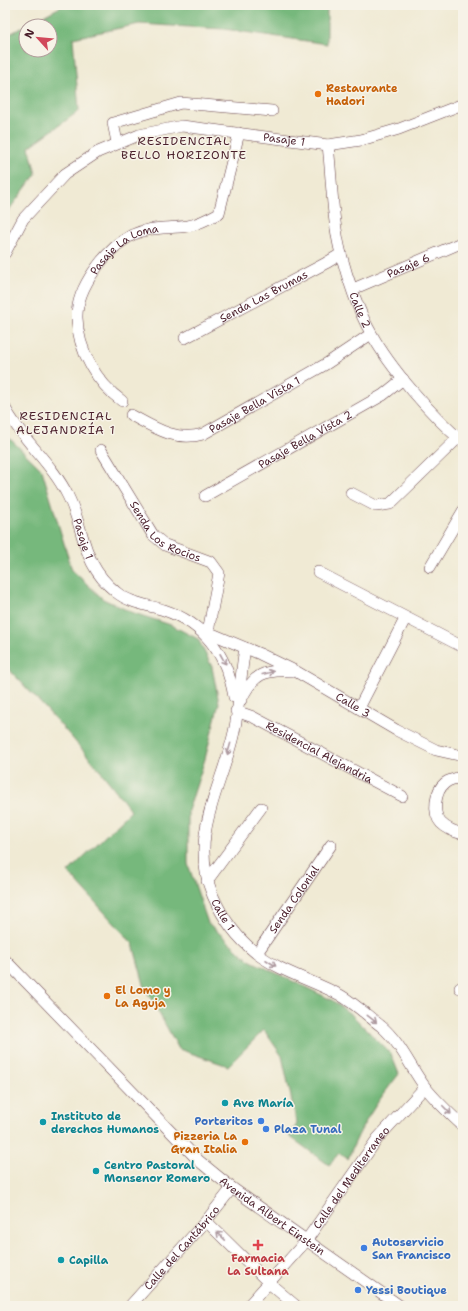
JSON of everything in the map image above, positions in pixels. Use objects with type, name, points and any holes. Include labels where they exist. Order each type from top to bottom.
[{"type":"street","points":[[117,142],[113,123],[181,103],[272,111]]},
{"type":"street","name":"Pasaje 1","points":[[5,253],[23,219],[49,190],[82,162],[117,142],[153,131],[182,126],[328,146],[361,140],[399,129],[463,104]]},
{"type":"street","name":"Pasaje La Loma","points":[[122,401],[104,386],[92,367],[82,346],[77,318],[88,283],[105,256],[121,241],[133,234],[148,228],[189,226],[219,213],[240,133]]},
{"type":"street","name":"Calle 2","points":[[328,146],[340,254],[371,334],[403,379],[438,418],[461,440]]},
{"type":"street","name":"Pasaje 6","points":[[353,289],[463,242]]},
{"type":"street","name":"Senda Las Brumas","points":[[185,338],[326,263],[340,254]]},
{"type":"street","name":"Pasaje Bella Vista 1","points":[[131,416],[163,433],[182,436],[203,434],[326,364],[371,334]]},
{"type":"street","name":"Pasaje Bella Vista 2","points":[[205,496],[382,395],[403,379]]},
{"type":"street","name":"Pasaje 1","points":[[5,408],[20,432],[54,473],[68,497],[78,520],[88,558],[107,585],[123,597],[166,611],[203,631]]},
{"type":"street","points":[[351,493],[376,506],[390,504],[461,440]]},
{"type":"street","name":"Senda Los Rocios","points":[[101,450],[153,535],[165,545],[211,562],[218,573],[203,631]]},
{"type":"street","points":[[430,567],[463,511]]},
{"type":"street","points":[[318,572],[406,619],[463,647]]},
{"type":"street","points":[[359,708],[406,619]]},
{"type":"street","points":[[203,631],[245,648]]},
{"type":"street","points":[[203,631],[227,666],[232,680],[236,711]]},
{"type":"street","name":"Calle 3","points":[[245,648],[297,672],[436,750],[463,756]]},
{"type":"street","name":"Calle 1","points":[[245,648],[234,731],[207,824],[203,850],[207,881],[225,921],[235,933],[274,966],[341,995],[382,1027],[408,1059],[425,1087],[463,1126]]},
{"type":"street","points":[[236,711],[248,685],[258,676],[279,670],[297,672]]},
{"type":"street","name":"Residencial Alejandria","points":[[236,711],[253,717],[402,796]]},
{"type":"street","points":[[463,777],[445,783],[439,792],[435,803],[440,822],[447,828],[463,834]]},
{"type":"street","points":[[207,881],[261,808]]},
{"type":"street","name":"Senda Colonial","points":[[257,953],[331,845]]},
{"type":"street","name":"Avenida Albert Einstein","points":[[5,960],[198,1161],[232,1188],[400,1306]]},
{"type":"street","name":"Calle del Mediterraneo","points":[[248,1306],[306,1241],[378,1138],[425,1087]]},
{"type":"street","name":"Calle del Cantábrico","points":[[130,1306],[206,1221],[232,1188]]},
{"type":"street","points":[[206,1221],[269,1283],[296,1306]]},
{"type":"green space","points":[[64,5],[327,5],[327,44],[224,29],[139,24],[73,38],[79,111],[29,147],[36,174],[5,215],[5,34],[6,36],[18,30],[18,58],[58,58],[58,18],[40,18]]},
{"type":"green space","points":[[5,434],[42,470],[72,570],[103,599],[131,612],[171,625],[198,639],[212,667],[219,703],[205,759],[188,811],[188,864],[208,923],[249,960],[332,1000],[353,1016],[391,1054],[399,1074],[383,1095],[358,1135],[348,1159],[339,1153],[329,1165],[289,1136],[297,1124],[282,1056],[264,1030],[228,1066],[179,1049],[145,988],[133,944],[68,872],[131,811],[86,754],[5,665]]},
{"type":"place","name":"Restaurante Hadori","points":[[318,94]]},
{"type":"place","name":"El Lomo y La Aguja","points":[[107,996]]},
{"type":"place","name":"Ave María","points":[[225,1103]]},
{"type":"place","name":"Porteritos","points":[[261,1121]]},
{"type":"place","name":"Instituto de derechos Humanos","points":[[43,1122]]},
{"type":"place","name":"Plaza Tunal","points":[[266,1129]]},
{"type":"place","name":"Pizzeria La Gran Italia","points":[[245,1142]]},
{"type":"place","name":"Centro Pastoral Monsenor Romero","points":[[96,1171]]},
{"type":"place","name":"Farmacia La Sultana","points":[[258,1245]]},
{"type":"place","name":"Autoservicio San Francisco","points":[[364,1248]]},
{"type":"place","name":"Capilla","points":[[61,1260]]},
{"type":"place","name":"Yessi Boutique","points":[[358,1290]]},
{"type":"district","name":"RESIDENCIAL BELLO HORIZONTE","points":[[184,148]]},
{"type":"district","name":"RESIDENCIAL ALEJANDRÍA 1","points":[[66,423]]}]
